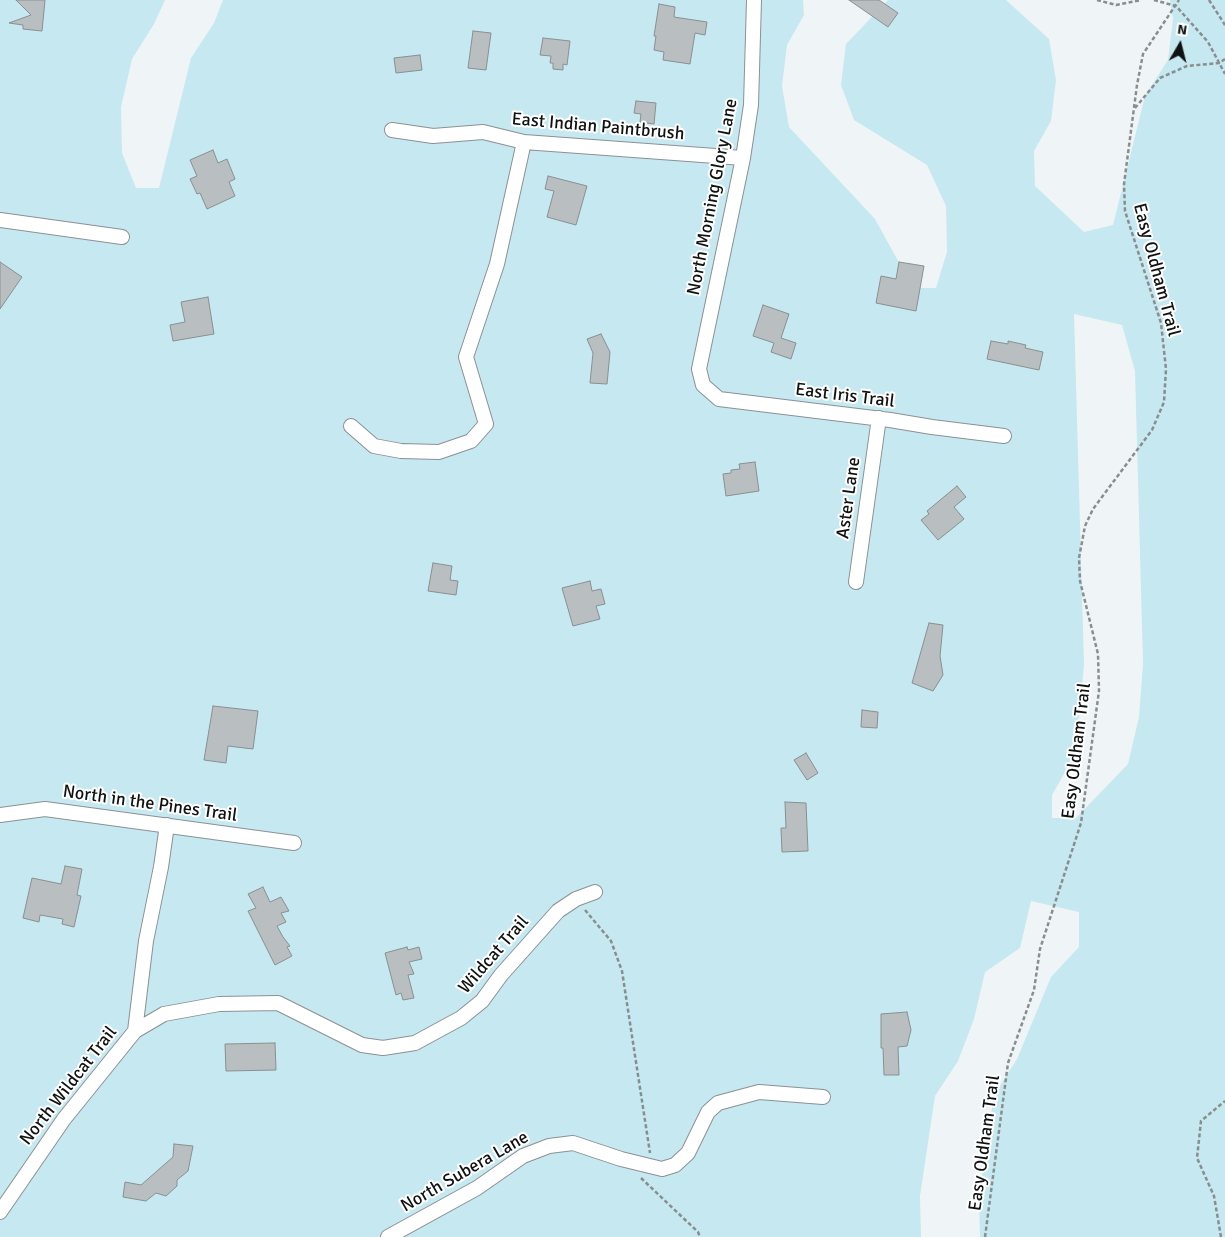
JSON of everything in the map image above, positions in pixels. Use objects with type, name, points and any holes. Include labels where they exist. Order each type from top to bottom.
[{"type":"street","name":"North Morning Glory Lane","points":[[699,369],[751,106],[754,0]]},
{"type":"street","name":"East Indian Paintbrush","points":[[392,130],[433,136],[483,132],[524,142],[742,158]]},
{"type":"street","points":[[351,426],[374,446],[401,451],[439,452],[472,441],[486,424],[466,357],[497,264],[524,142]]},
{"type":"street","points":[[0,220],[122,236]]},
{"type":"street","name":"East Iris Trail","points":[[699,369],[702,385],[718,399],[879,418],[1004,436]]},
{"type":"street","name":"Aster Lane","points":[[856,582],[879,418]]},
{"type":"street","name":"North in the Pines Trail","points":[[0,815],[45,809],[294,842]]},
{"type":"street","name":"North Wildcat Trail","points":[[0,1212],[64,1119],[135,1031],[146,941],[161,867],[167,825]]},
{"type":"street","name":"Wildcat Trail","points":[[135,1031],[164,1014],[219,1004],[278,1003],[362,1045],[383,1048],[415,1043],[461,1018],[482,1001],[501,975],[558,911],[576,899],[595,892]]},
{"type":"street","name":"North Subera Lane","points":[[388,1237],[477,1188],[523,1156],[549,1146],[573,1143],[621,1159],[662,1169],[675,1165],[688,1153],[708,1112],[718,1103],[759,1092],[823,1097]]},
{"type":"path","points":[[1097,0],[1116,5],[1142,0]]},
{"type":"path","points":[[1154,0],[1176,6],[1208,42],[1225,74]]},
{"type":"path","name":"Easy Oldham Trail","points":[[985,1237],[1008,1064],[1034,990],[1040,949],[1081,823],[1099,691],[1098,654],[1080,581],[1079,558],[1085,526],[1093,509],[1152,430],[1164,402],[1166,369],[1161,322],[1125,211],[1124,184],[1143,54],[1179,0]]},
{"type":"path","points":[[1209,0],[1225,25]]},
{"type":"path","points":[[1134,109],[1160,78],[1187,66],[1219,64],[1225,59]]},
{"type":"path","points":[[576,899],[611,941],[622,971],[652,1168]]},
{"type":"path","points":[[1221,1237],[1214,1196],[1197,1158],[1201,1121],[1225,1100]]},
{"type":"path","points":[[621,1159],[698,1232],[700,1237]]},
{"type":"shaded area","points":[[0,0],[165,0],[154,24],[132,59],[121,107],[122,153],[136,188],[159,188],[191,58],[214,23],[223,0],[803,0],[804,15],[787,45],[782,86],[789,127],[875,219],[913,288],[936,288],[947,252],[946,206],[927,165],[854,120],[841,85],[846,44],[888,0],[1006,0],[1049,39],[1056,80],[1051,121],[1034,151],[1035,186],[1084,232],[1113,225],[1145,96],[1168,60],[1173,19],[1170,0],[1225,0],[1225,1237],[980,1237],[979,1195],[994,1095],[1017,1059],[1051,977],[1079,947],[1079,912],[1031,901],[1020,948],[985,972],[974,1019],[958,1061],[935,1096],[920,1196],[921,1237],[0,1237]],"holes":[[[1074,314],[1122,325],[1135,371],[1143,664],[1139,717],[1128,764],[1076,818],[1052,818],[1052,795],[1069,765],[1079,718],[1084,665]]]},
{"type":"building","points":[[16,0],[45,0],[42,31],[23,29],[23,25],[9,23],[31,15]]},
{"type":"building","points":[[849,0],[879,0],[898,13],[888,27]]},
{"type":"building","points":[[659,4],[675,7],[674,17],[707,22],[705,35],[695,33],[690,64],[663,60],[664,52],[654,50],[656,36],[654,36]]},
{"type":"building","points":[[473,31],[491,33],[486,70],[468,68]]},
{"type":"building","points":[[543,38],[570,41],[567,65],[563,64],[563,70],[553,69],[553,63],[550,63],[551,56],[540,55]]},
{"type":"building","points":[[420,55],[422,70],[396,73],[394,58]]},
{"type":"building","points":[[636,101],[656,103],[654,124],[640,122],[641,114],[634,113]]},
{"type":"building","points":[[213,150],[218,163],[227,159],[235,179],[229,182],[235,196],[207,209],[200,193],[197,194],[190,179],[197,176],[190,160]]},
{"type":"building","points":[[548,176],[587,186],[576,225],[547,217],[554,191],[545,189]]},
{"type":"building","points":[[0,262],[22,277],[0,309]]},
{"type":"building","points":[[899,262],[924,266],[916,311],[876,303],[881,276],[896,279]]},
{"type":"building","points":[[208,297],[214,334],[173,341],[170,325],[185,322],[181,302]]},
{"type":"building","points":[[763,305],[789,314],[781,338],[796,343],[791,359],[771,352],[774,343],[753,336]]},
{"type":"building","points":[[601,334],[610,352],[607,384],[590,383],[593,353],[587,339]]},
{"type":"building","points":[[991,341],[1008,344],[1008,341],[1026,345],[1025,348],[1043,352],[1039,370],[987,359]]},
{"type":"building","points":[[755,462],[759,491],[726,496],[723,474],[731,473],[731,470],[740,469],[739,464]]},
{"type":"building","points":[[957,486],[966,497],[954,507],[964,519],[938,540],[921,520],[929,514],[927,511]]},
{"type":"building","points":[[433,563],[452,566],[450,580],[458,581],[456,595],[428,591]]},
{"type":"building","points":[[590,581],[592,591],[601,589],[605,604],[596,606],[600,619],[573,626],[562,588]]},
{"type":"building","points":[[929,623],[943,625],[940,656],[943,675],[933,691],[912,683]]},
{"type":"building","points":[[213,706],[258,711],[253,749],[228,746],[226,763],[204,760]]},
{"type":"building","points":[[862,710],[878,712],[877,728],[861,727]]},
{"type":"building","points":[[806,753],[818,773],[807,780],[794,760]]},
{"type":"building","points":[[785,802],[806,803],[808,851],[782,852],[781,828],[786,828]]},
{"type":"building","points":[[65,866],[82,869],[77,895],[81,896],[74,927],[62,924],[63,919],[40,915],[39,922],[23,918],[32,878],[61,884]]},
{"type":"building","points":[[263,887],[270,902],[281,897],[289,911],[281,913],[286,922],[277,926],[290,946],[287,947],[292,956],[275,965],[248,911],[256,908],[248,894]]},
{"type":"building","points":[[407,947],[408,950],[419,947],[422,959],[409,962],[414,974],[408,975],[414,998],[403,1000],[401,993],[396,995],[385,953]]},
{"type":"building","points":[[907,1012],[911,1030],[907,1046],[898,1047],[899,1075],[884,1075],[883,1048],[881,1048],[881,1014]]},
{"type":"building","points":[[275,1043],[276,1070],[226,1071],[225,1044]]},
{"type":"building","points":[[174,1144],[193,1146],[188,1171],[177,1180],[177,1186],[166,1196],[156,1193],[146,1201],[123,1197],[125,1182],[141,1185],[173,1157]]}]
